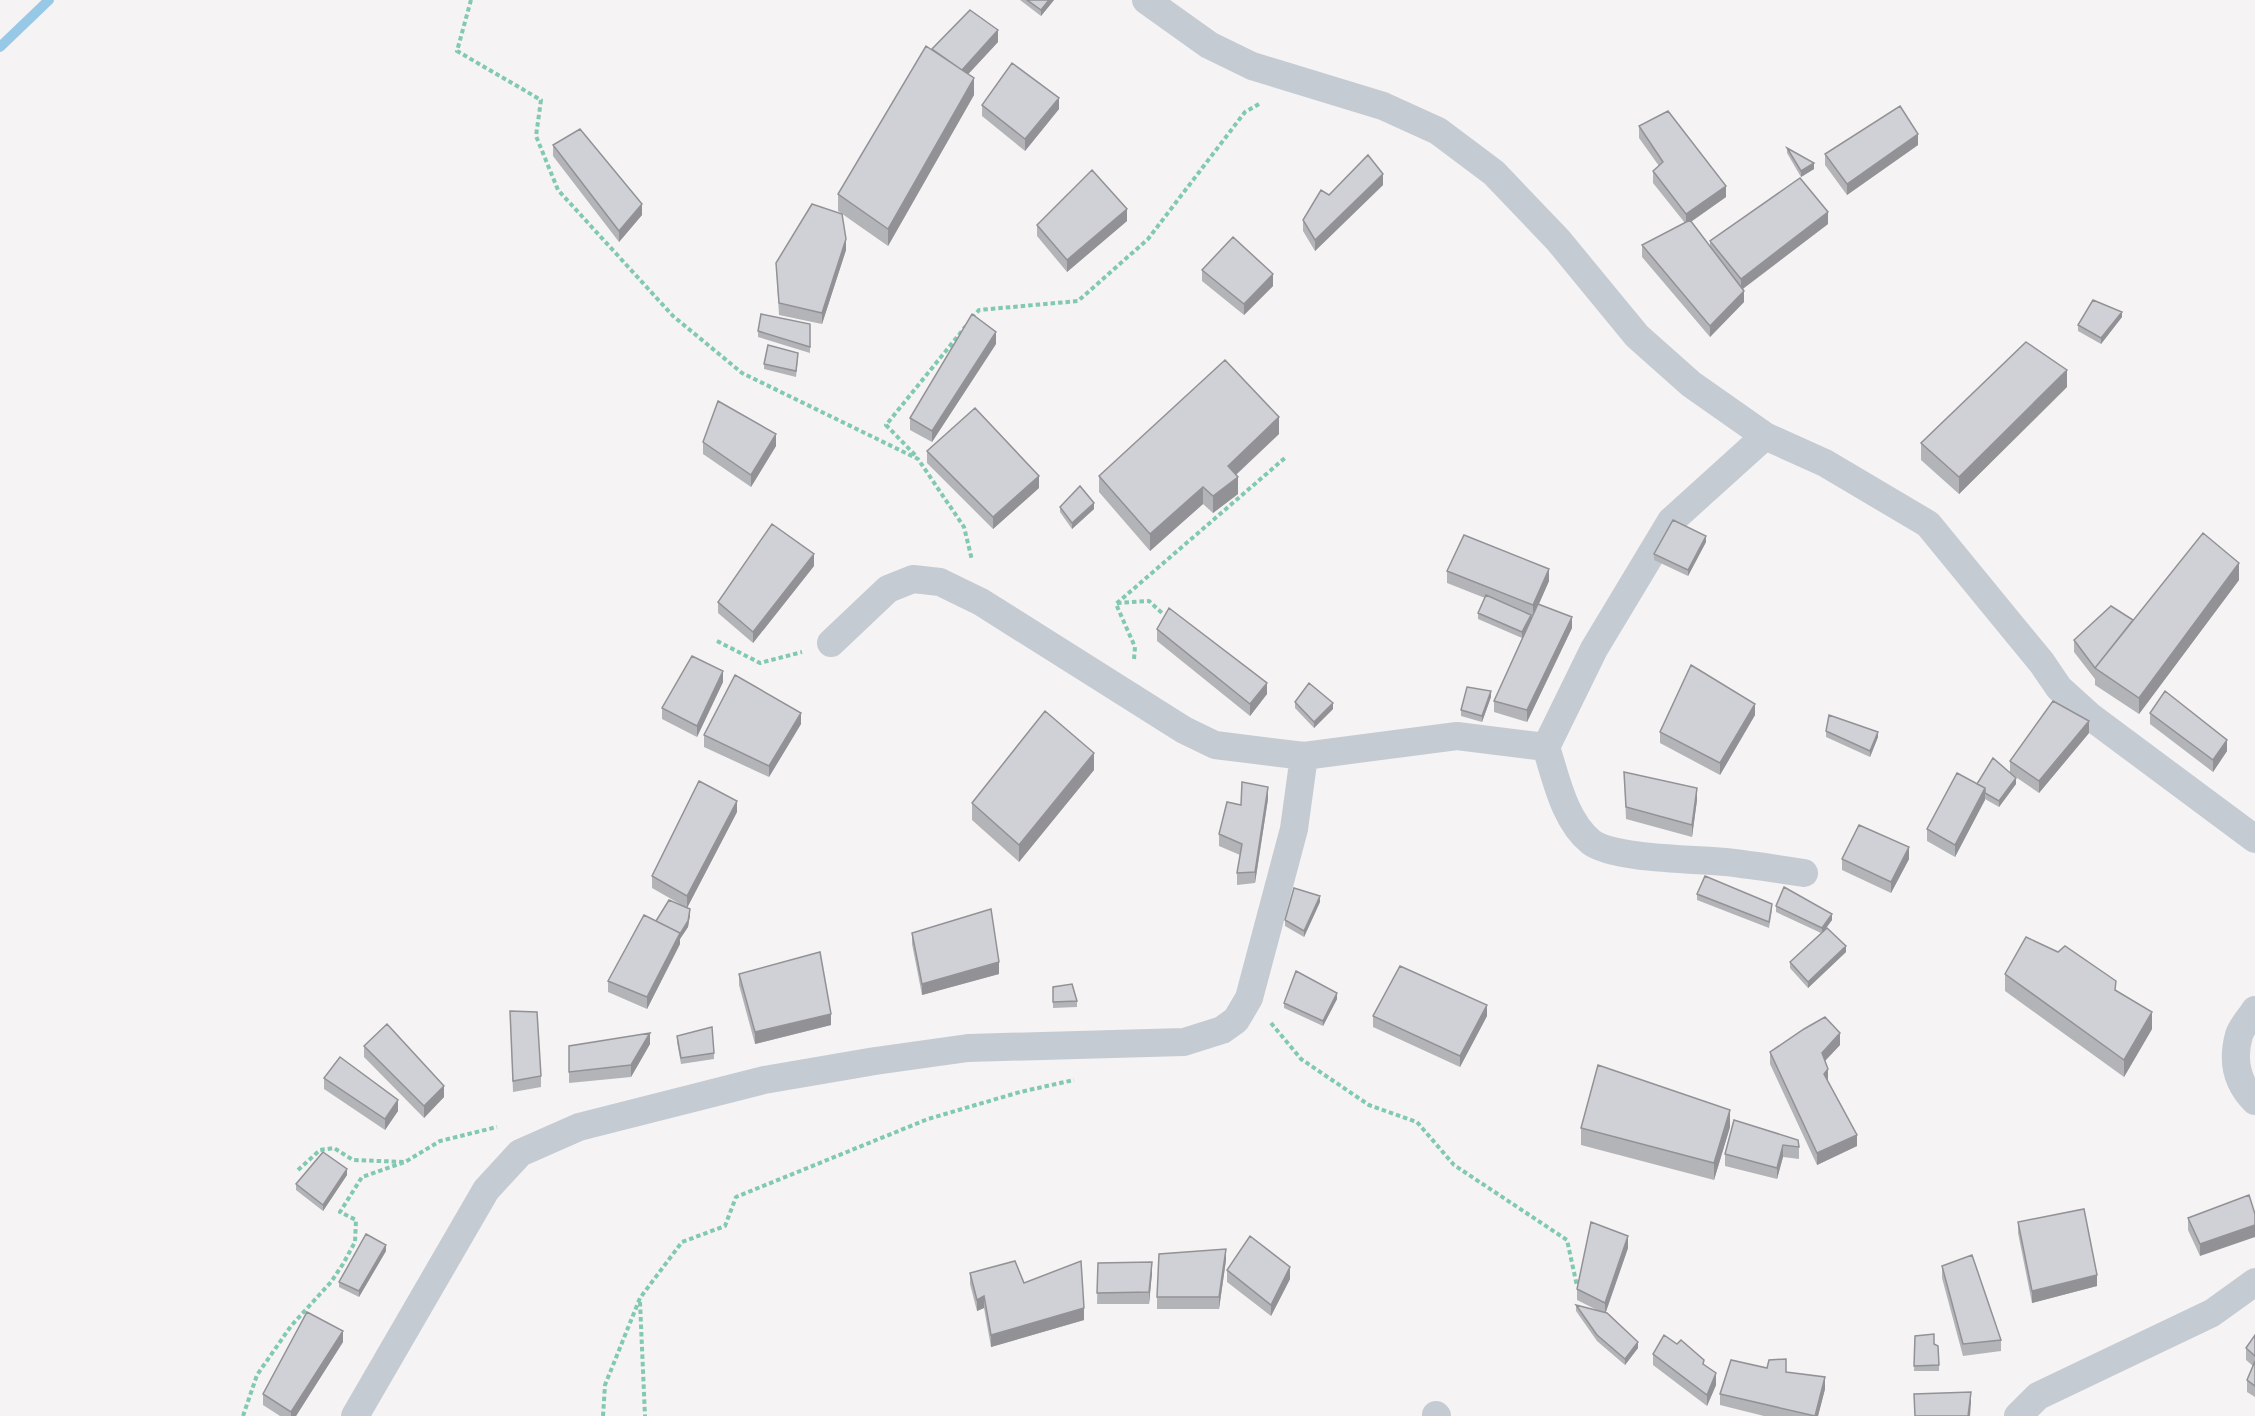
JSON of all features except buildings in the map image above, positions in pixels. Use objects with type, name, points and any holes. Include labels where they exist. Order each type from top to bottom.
[{"type":"street","points":[[1146,0],[1209,45],[1252,66],[1383,106],[1438,131],[1494,173],[1558,240],[1637,336],[1691,384],[1765,436],[1825,463],[1928,524],[2060,688],[2091,717],[2255,839]]},
{"type":"street","points":[[1765,436],[1671,521],[1594,649],[1546,747],[1566,807],[1577,827],[1591,842],[1614,852],[1804,873]]},
{"type":"street","points":[[831,643],[888,589],[913,579],[940,582],[981,602],[1184,730],[1215,745],[1304,756],[1457,736],[1546,747]]},
{"type":"street","points":[[355,1416],[486,1190],[520,1153],[579,1126],[764,1080],[875,1061],[968,1048],[1184,1042],[1222,1030],[1236,1020],[1248,998],[1294,829],[1304,756]]},
{"type":"street","points":[[2255,1010],[2240,1034],[2235,1070],[2241,1086],[2255,1101]]},
{"type":"street","points":[[2018,1416],[2038,1396],[2212,1313],[2255,1282]]},
{"type":"path","points":[[471,0],[457,51],[541,100],[536,136],[558,190],[673,316],[742,373],[918,459]]},
{"type":"path","points":[[981,602],[964,527],[918,459],[886,425],[979,310],[1077,301],[1148,239],[1245,112],[1298,80]]},
{"type":"path","points":[[1116,603],[1286,457]]},
{"type":"path","points":[[1116,603],[1149,601],[1163,614]]},
{"type":"path","points":[[1116,603],[1135,647],[1134,665]]},
{"type":"path","points":[[717,641],[760,663],[831,643]]},
{"type":"path","points":[[1248,998],[1301,1059],[1369,1104],[1417,1122],[1454,1165],[1567,1240],[1577,1286]]},
{"type":"path","points":[[603,1416],[605,1385],[640,1298],[682,1242],[725,1226],[736,1197],[928,1119],[1020,1092],[1076,1080]]},
{"type":"path","points":[[243,1416],[258,1376],[291,1326],[331,1282],[355,1242],[356,1220],[340,1212],[362,1177],[405,1162],[440,1141],[504,1126]]},
{"type":"path","points":[[298,1170],[320,1150],[334,1148],[353,1160],[405,1162]]},
{"type":"path","points":[[640,1298],[645,1416]]},
{"type":"waterway","points":[[0,47],[49,0]]}]
